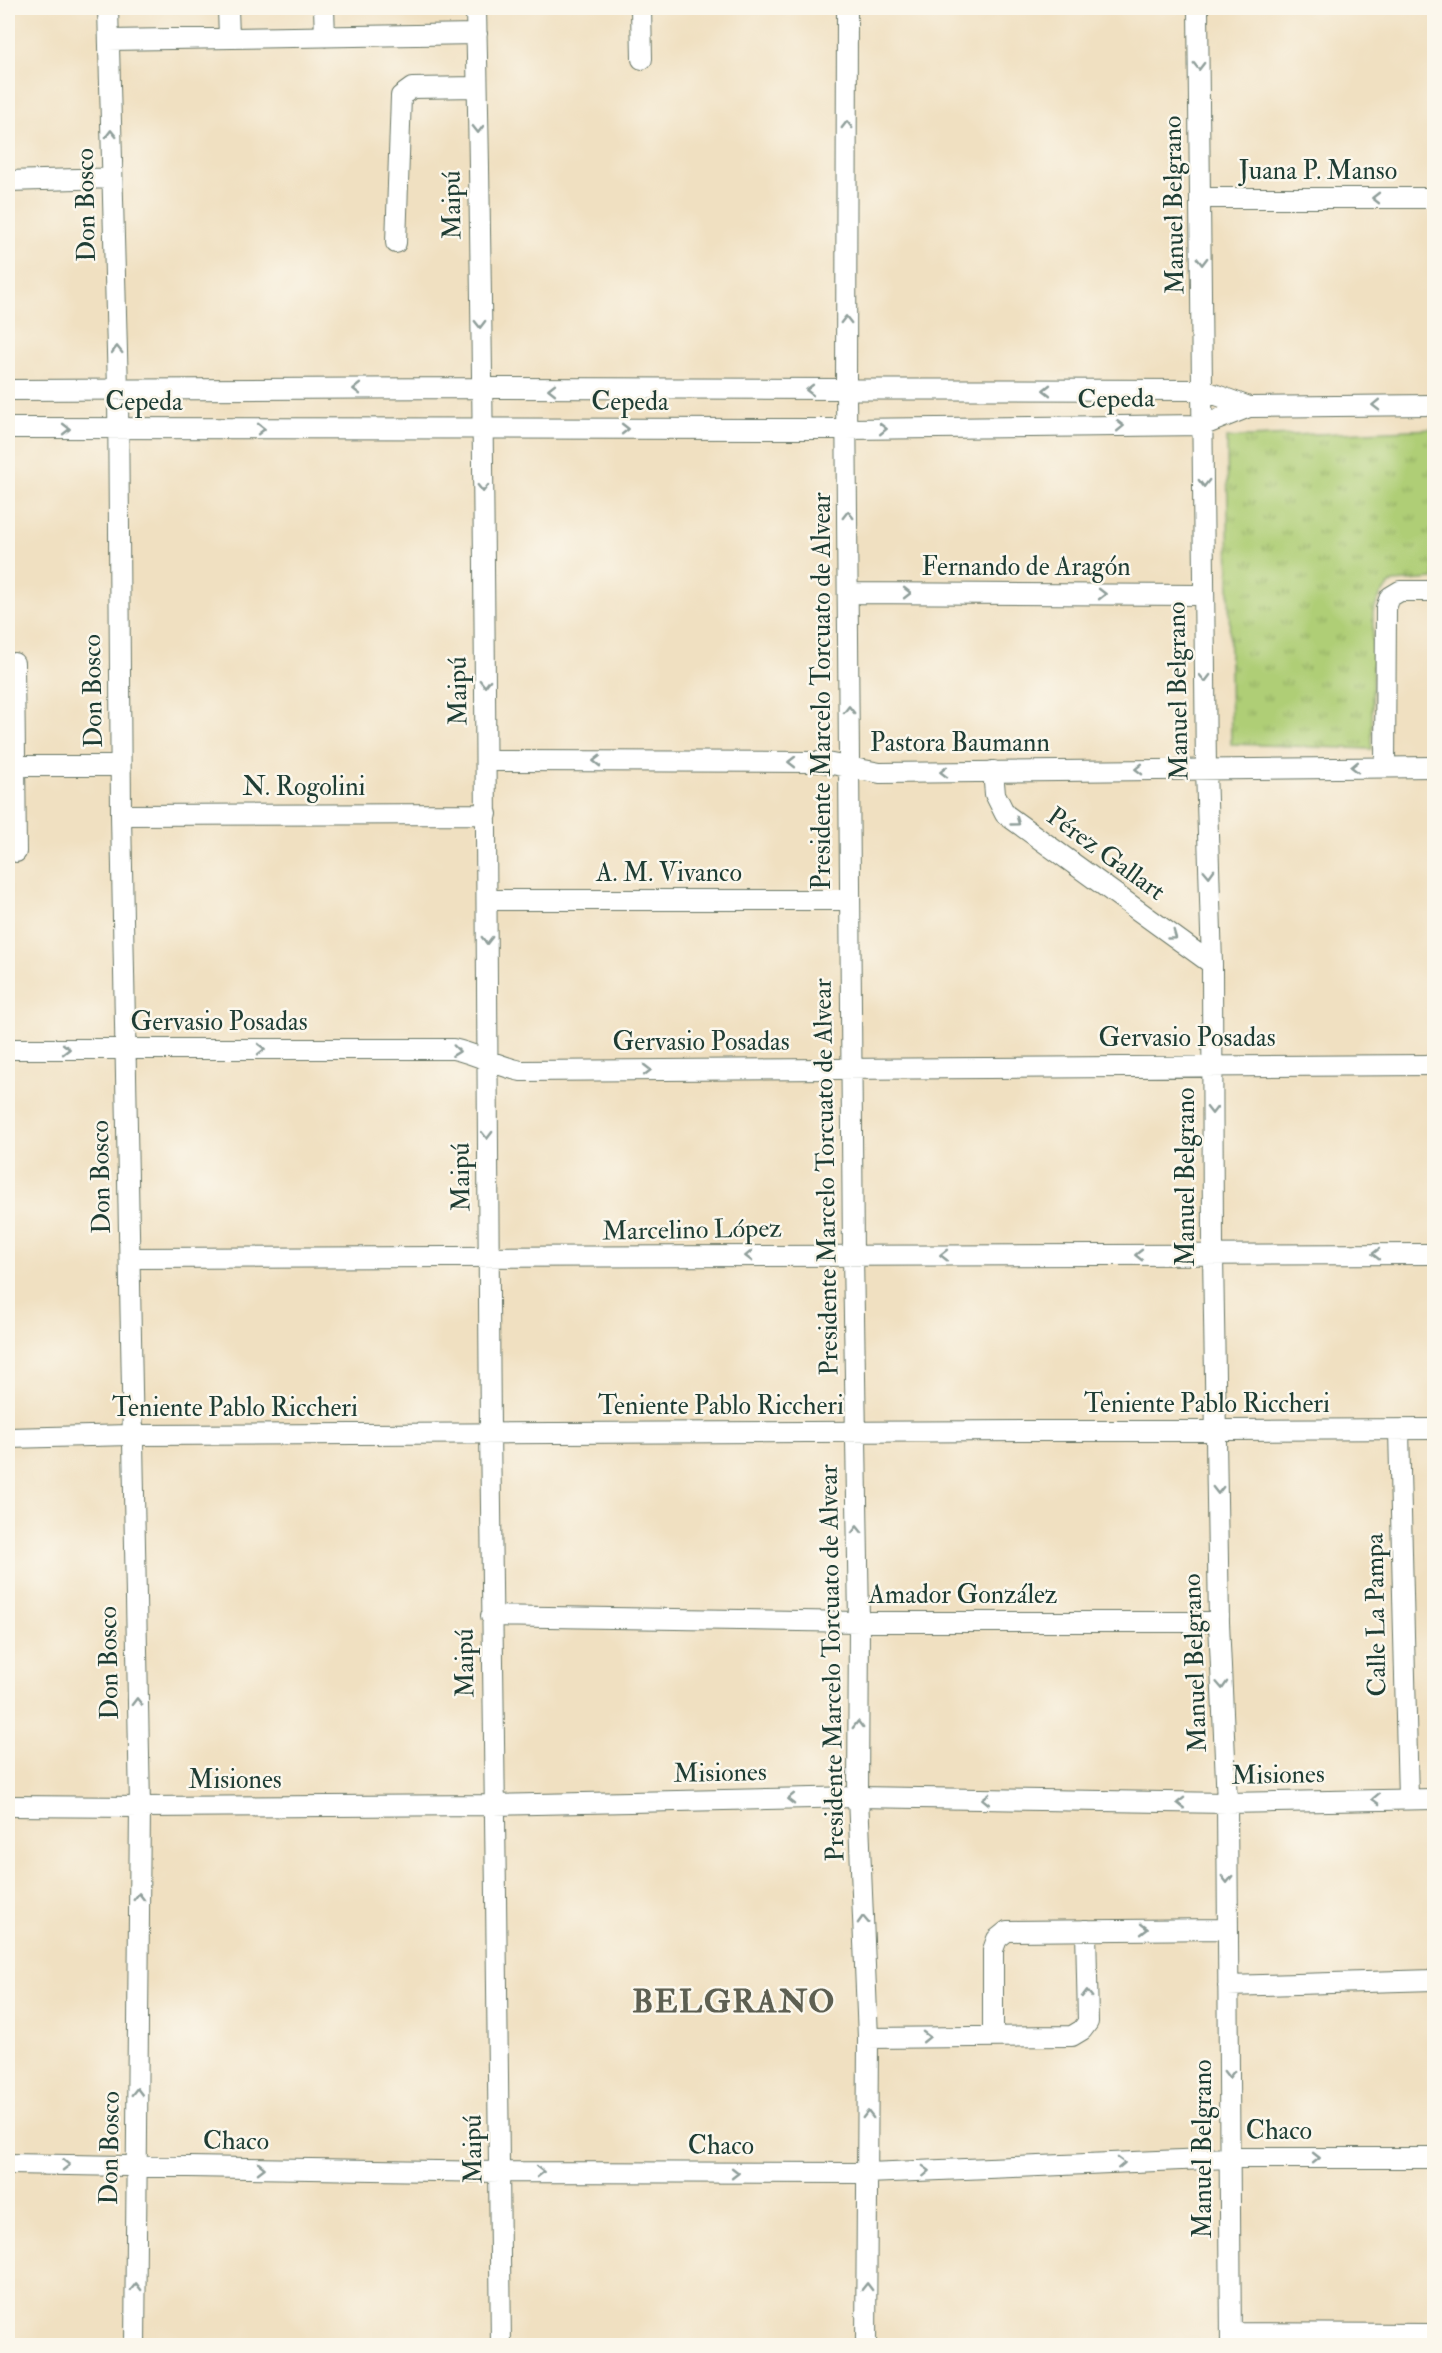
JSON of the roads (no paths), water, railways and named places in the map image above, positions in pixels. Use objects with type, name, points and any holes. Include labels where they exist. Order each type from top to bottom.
[{"type":"street","name":"Don Bosco","points":[[108,8],[118,390],[120,766],[130,1258],[131,1434],[140,1807],[135,2346]]},
{"type":"street","points":[[228,8],[229,38]]},
{"type":"street","points":[[324,8],[325,37]]},
{"type":"street","points":[[476,8],[488,8]]},
{"type":"street","name":"Maipú","points":[[476,8],[487,814],[491,1616],[501,2346]]},
{"type":"street","points":[[641,8],[642,58]]},
{"type":"street","name":"Presidente Marcelo Torcuato de Alvear","points":[[847,8],[846,391],[853,1255],[859,1622],[858,1797],[868,2038],[866,2346]]},
{"type":"street","name":"Manuel Belgrano","points":[[1198,8],[1204,425],[1203,595],[1212,964],[1213,1255],[1219,1622],[1227,1803],[1231,2339]]},
{"type":"street","points":[[109,40],[477,34]]},
{"type":"street","points":[[396,243],[401,96],[412,88],[477,87]]},
{"type":"street","points":[[8,181],[112,178]]},
{"type":"street","name":"Juana P. Manso","points":[[1201,198],[1434,198]]},
{"type":"street","name":"Cepeda","points":[[8,390],[481,388],[846,391],[1203,390],[1249,407],[1434,405]]},
{"type":"street","name":"Cepeda","points":[[8,428],[848,429],[1204,425],[1249,407]]},
{"type":"street","points":[[1385,767],[1386,608],[1390,597],[1400,591],[1434,591]]},
{"type":"street","name":"Fernando de Aragón","points":[[849,593],[1203,595]]},
{"type":"street","points":[[14,663],[16,852]]},
{"type":"street","name":"Pastora Baumann","points":[[486,761],[821,762],[880,773],[1434,767]]},
{"type":"street","points":[[15,766],[120,766]]},
{"type":"street","name":"Pérez Gallart","points":[[993,771],[994,794],[1005,814],[1212,964]]},
{"type":"street","name":"N. Rogolini","points":[[121,815],[487,814]]},
{"type":"street","name":"A. M. Vivanco","points":[[487,900],[850,900]]},
{"type":"street","name":"Gervasio Posadas","points":[[8,1049],[453,1049],[521,1071],[1434,1065]]},
{"type":"street","name":"Marcelino López","points":[[130,1258],[489,1259],[853,1255],[1434,1254]]},
{"type":"street","name":"Teniente Pablo Riccheri","points":[[8,1438],[131,1434],[1434,1429]]},
{"type":"street","name":"Calle La Pampa","points":[[1399,1430],[1408,1799]]},
{"type":"street","name":"Amador González","points":[[491,1616],[859,1622],[1219,1622]]},
{"type":"street","name":"Misiones","points":[[8,1806],[493,1805],[858,1797],[1227,1803],[1434,1799]]},
{"type":"street","points":[[993,2036],[993,1950],[997,1939],[1007,1931],[1227,1929]]},
{"type":"street","points":[[868,2038],[1072,2036],[1082,2030],[1088,2022],[1086,1930]]},
{"type":"street","points":[[1228,1986],[1434,1980]]},
{"type":"street","name":"Chaco","points":[[8,2164],[500,2172],[868,2173],[1229,2158],[1434,2157]]},
{"type":"street","points":[[1231,2339],[1434,2334]]},
{"type":"district","name":"BELGRANO","points":[[734,2002]]}]
